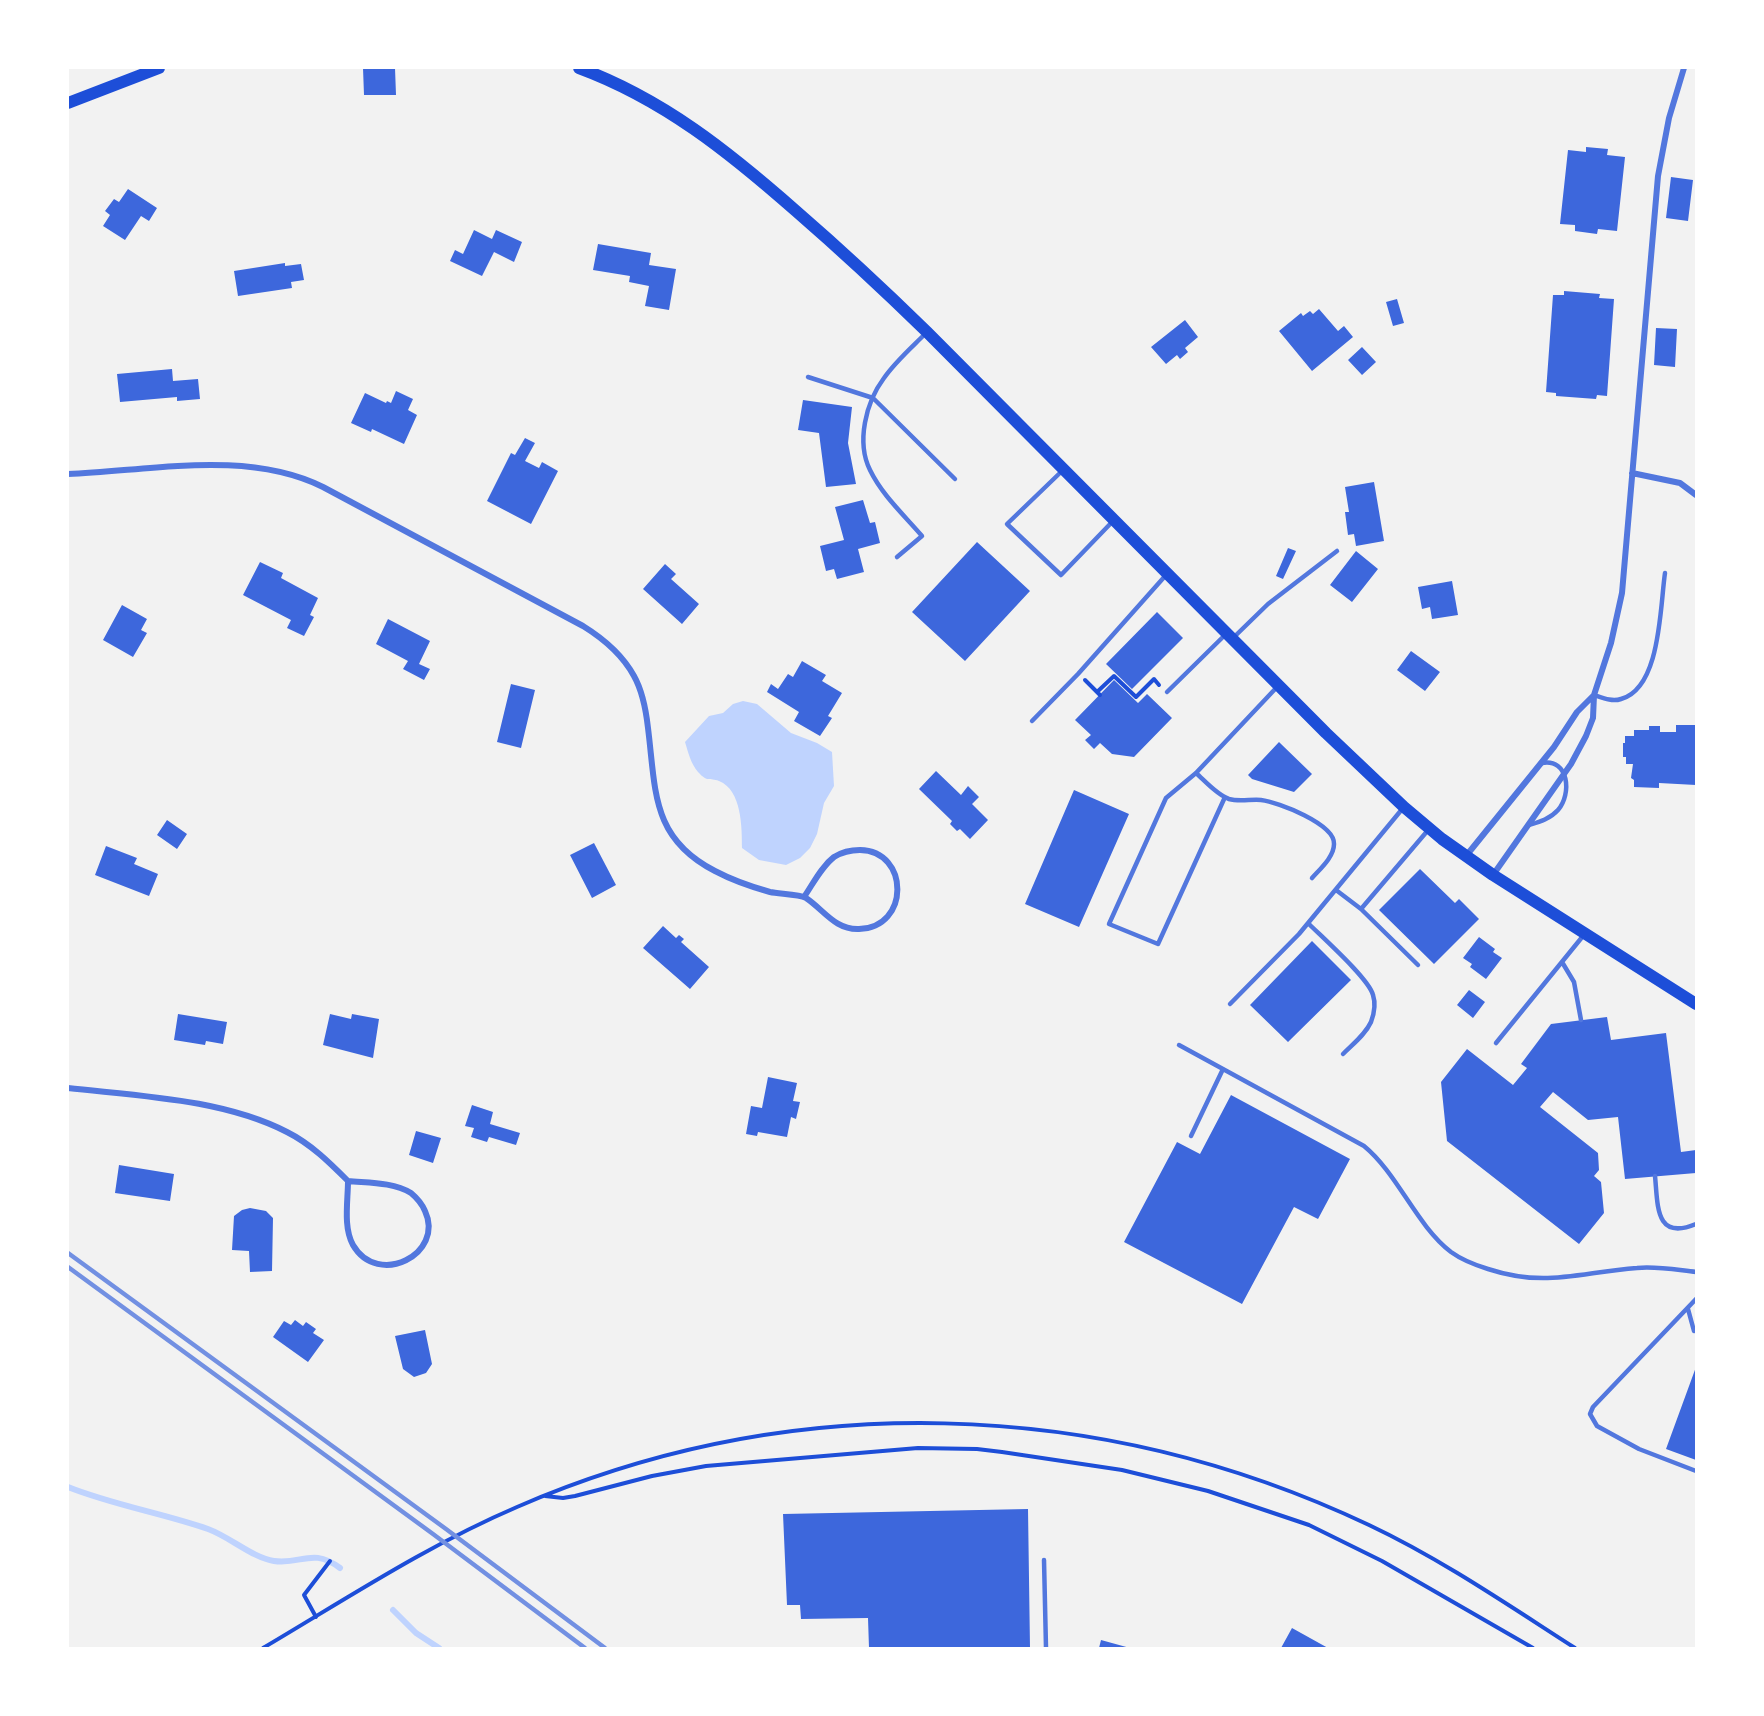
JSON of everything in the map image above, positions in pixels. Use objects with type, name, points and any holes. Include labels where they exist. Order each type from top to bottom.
[{"type":"main road","points":[[68,103],[159,68]]},
{"type":"main road","points":[[579,68],[606,78],[656,103],[721,147],[854,262],[927,332],[1279,685],[1429,829],[1493,875],[1696,1004]]},
{"type":"street","points":[[1493,875],[1564,774],[1591,726],[1594,695],[1620,608],[1658,176],[1669,118],[1684,68]]},
{"type":"street","points":[[68,474],[225,465],[258,467],[286,473],[323,487],[583,626],[610,645],[635,676],[644,702],[663,820],[673,839],[698,861],[721,874],[770,892],[804,897],[832,921],[849,928],[876,926],[890,914],[898,888],[893,871],[888,864],[874,853],[857,850],[833,858],[804,897]]},
{"type":"street","points":[[1632,473],[1680,483],[1696,495]]},
{"type":"street","points":[[1466,856],[1542,763],[1577,712],[1594,695]]},
{"type":"street","points":[[68,1088],[201,1105],[243,1115],[275,1126],[301,1140],[329,1162],[348,1181],[385,1184],[399,1188],[411,1194],[421,1203],[427,1215],[428,1229],[425,1242],[417,1254],[395,1265],[382,1265],[360,1254],[352,1244],[349,1232],[348,1181]]},
{"type":"lane","points":[[897,557],[922,536],[881,487],[866,460],[863,447],[864,433],[873,398],[889,370],[927,332]]},
{"type":"lane","points":[[808,377],[873,398],[955,479]]},
{"type":"lane","points":[[1064,469],[1007,525],[1061,575],[1114,520]]},
{"type":"lane","points":[[1167,692],[1268,604],[1336,551]]},
{"type":"lane","points":[[1032,721],[1078,674],[1167,573]]},
{"type":"lane","points":[[1594,695],[1611,700],[1622,699],[1634,692],[1647,674],[1654,655],[1665,573]]},
{"type":"lane","points":[[1225,797],[1158,944],[1109,924],[1166,798],[1196,773],[1279,685]]},
{"type":"lane","points":[[1526,826],[1548,819],[1562,804],[1566,793],[1564,774],[1556,764],[1542,763]]},
{"type":"lane","points":[[1196,773],[1225,797],[1234,800],[1274,803],[1307,817],[1326,829],[1334,839],[1334,848],[1312,879]]},
{"type":"lane","points":[[1230,1004],[1309,924],[1404,807]]},
{"type":"lane","points":[[1361,909],[1429,829]]},
{"type":"lane","points":[[1336,890],[1361,909],[1418,965]]},
{"type":"lane","points":[[1309,924],[1365,981],[1373,994],[1374,1014],[1370,1024],[1343,1054]]},
{"type":"lane","points":[[1496,1043],[1585,934]]},
{"type":"lane","points":[[1562,962],[1574,982],[1581,1020]]},
{"type":"lane","points":[[1179,1046],[1364,1146],[1378,1159],[1443,1245],[1471,1263],[1504,1274],[1533,1279],[1641,1268],[1696,1272]]},
{"type":"lane","points":[[1191,1136],[1223,1069]]},
{"type":"lane","points":[[1655,1176],[1658,1209],[1666,1225],[1678,1229],[1696,1224]]},
{"type":"lane","points":[[1696,1299],[1593,1407],[1590,1414],[1597,1426],[1639,1449],[1696,1471]]},
{"type":"lane","points":[[1688,1309],[1694,1331]]},
{"type":"lane","points":[[1044,1560],[1046,1648]]},
{"type":"path","points":[[1078,674],[1099,694],[1114,676],[1136,697],[1154,680],[1167,692]]},
{"type":"path","points":[[263,1648],[413,1560],[493,1517],[606,1474],[676,1454],[740,1440],[806,1430],[916,1423],[996,1426],[1070,1433],[1141,1446],[1261,1479],[1373,1527],[1496,1598],[1575,1648]]},
{"type":"path","points":[[544,1496],[563,1498],[575,1496],[666,1473],[730,1464],[918,1448],[977,1449],[1139,1473],[1208,1491],[1277,1513],[1332,1536],[1374,1556],[1533,1648]]},
{"type":"path","points":[[316,1617],[304,1595],[330,1561]]},
{"type":"water","points":[[743,701],[757,704],[791,733],[817,743],[832,752],[834,786],[824,803],[817,834],[810,848],[800,858],[786,865],[759,860],[742,848],[739,810],[732,792],[719,781],[706,779],[698,772],[685,742],[709,716],[723,713],[733,704]]},
{"type":"building","points":[[363,68],[395,68],[396,95],[364,95]]},
{"type":"building","points":[[1586,147],[1608,149],[1607,155],[1625,157],[1617,231],[1598,229],[1597,234],[1575,231],[1575,225],[1560,224],[1568,150],[1586,152]]},
{"type":"building","points":[[1671,177],[1693,180],[1688,221],[1666,218]]},
{"type":"building","points":[[128,189],[157,208],[149,221],[141,216],[125,240],[103,226],[110,215],[105,211],[114,199],[119,202]]},
{"type":"building","points":[[474,230],[492,239],[496,230],[522,242],[514,262],[494,252],[482,276],[450,261],[455,250],[463,254]]},
{"type":"building","points":[[598,244],[651,253],[649,265],[676,269],[669,310],[645,306],[649,286],[629,282],[630,276],[593,270]]},
{"type":"building","points":[[285,263],[285,266],[301,264],[304,280],[291,282],[292,288],[238,296],[234,271]]},
{"type":"building","points":[[1564,291],[1600,294],[1599,298],[1614,299],[1607,396],[1597,395],[1596,399],[1556,396],[1556,393],[1546,392],[1553,295],[1564,295]]},
{"type":"building","points":[[1397,299],[1404,323],[1393,326],[1386,302]]},
{"type":"building","points":[[1319,309],[1338,331],[1344,326],[1353,337],[1312,371],[1279,331],[1301,313],[1303,316],[1310,311],[1313,314]]},
{"type":"building","points":[[1185,320],[1198,337],[1185,348],[1188,352],[1180,359],[1177,355],[1166,364],[1151,347]]},
{"type":"building","points":[[1656,328],[1677,329],[1675,367],[1654,365]]},
{"type":"building","points":[[1362,347],[1376,362],[1362,375],[1348,360]]},
{"type":"building","points":[[172,369],[173,381],[198,379],[200,399],[177,401],[177,397],[120,402],[117,374]]},
{"type":"building","points":[[396,391],[413,399],[408,410],[417,415],[404,444],[372,429],[371,432],[351,423],[365,393],[391,403]]},
{"type":"building","points":[[803,400],[852,407],[848,443],[856,484],[826,487],[819,433],[798,430]]},
{"type":"building","points":[[525,438],[535,443],[525,461],[539,468],[542,462],[558,471],[531,524],[487,501],[511,453],[515,455]]},
{"type":"building","points":[[1374,482],[1384,541],[1356,546],[1354,534],[1348,535],[1345,512],[1349,512],[1345,487]]},
{"type":"building","points":[[863,500],[870,523],[875,522],[880,543],[858,549],[864,572],[837,579],[834,569],[826,571],[820,546],[844,540],[835,507]]},
{"type":"building","points":[[977,542],[1030,591],[965,661],[912,612]]},
{"type":"building","points":[[1288,548],[1296,551],[1283,579],[1276,576]]},
{"type":"building","points":[[1356,551],[1378,569],[1352,602],[1330,585]]},
{"type":"building","points":[[260,562],[283,573],[281,578],[318,598],[310,615],[314,617],[304,636],[287,628],[291,620],[243,595]]},
{"type":"building","points":[[665,564],[676,574],[671,579],[699,604],[682,624],[643,589]]},
{"type":"building","points":[[1452,581],[1458,615],[1432,619],[1430,607],[1422,609],[1418,587]]},
{"type":"building","points":[[122,605],[147,619],[141,630],[147,633],[133,657],[103,640]]},
{"type":"building","points":[[1157,612],[1183,638],[1132,689],[1106,664]]},
{"type":"building","points":[[388,619],[430,641],[419,664],[430,669],[424,680],[403,669],[408,661],[376,644]]},
{"type":"building","points":[[1411,651],[1440,672],[1425,691],[1397,670]]},
{"type":"building","points":[[802,661],[826,675],[822,681],[842,693],[828,716],[832,718],[820,736],[794,721],[799,712],[767,692],[771,684],[778,689],[788,674],[793,677]]},
{"type":"building","points":[[1114,680],[1138,703],[1147,694],[1172,718],[1134,757],[1112,754],[1100,743],[1094,749],[1085,740],[1091,735],[1075,720]]},
{"type":"building","points":[[511,684],[535,690],[521,748],[497,742]]},
{"type":"building","points":[[1676,725],[1696,725],[1696,785],[1659,783],[1659,788],[1634,787],[1634,780],[1631,778],[1633,764],[1626,764],[1626,757],[1623,757],[1625,736],[1634,736],[1634,730],[1649,730],[1649,726],[1660,726],[1660,732],[1676,732]]},
{"type":"building","points":[[1279,742],[1312,774],[1294,792],[1252,779],[1248,775]]},
{"type":"building","points":[[936,771],[961,795],[968,786],[979,797],[972,804],[988,820],[970,839],[960,829],[957,831],[950,824],[952,821],[919,789]]},
{"type":"building","points":[[1074,790],[1129,814],[1079,927],[1025,904]]},
{"type":"building","points":[[167,820],[187,834],[177,849],[157,835]]},
{"type":"building","points":[[594,843],[616,885],[592,898],[570,855]]},
{"type":"building","points":[[106,846],[137,858],[134,864],[158,874],[149,896],[95,875]]},
{"type":"building","points":[[1420,869],[1455,903],[1459,899],[1479,919],[1434,964],[1379,910]]},
{"type":"building","points":[[663,926],[676,938],[679,935],[684,939],[681,942],[709,967],[690,989],[643,948]]},
{"type":"building","points":[[1479,937],[1495,949],[1493,952],[1502,958],[1486,979],[1470,967],[1472,964],[1463,958]]},
{"type":"building","points":[[1312,941],[1351,980],[1288,1042],[1250,1005]]},
{"type":"building","points":[[1469,990],[1485,1002],[1473,1018],[1457,1005]]},
{"type":"building","points":[[178,1014],[227,1022],[223,1044],[206,1041],[205,1045],[174,1040]]},
{"type":"building","points":[[330,1014],[351,1019],[352,1014],[379,1019],[373,1058],[323,1045]]},
{"type":"building","points":[[1607,1017],[1611,1040],[1666,1033],[1681,1152],[1696,1150],[1696,1173],[1625,1179],[1618,1117],[1588,1120],[1553,1092],[1540,1107],[1598,1153],[1599,1170],[1594,1176],[1601,1182],[1604,1213],[1579,1244],[1447,1141],[1441,1082],[1467,1049],[1513,1085],[1527,1068],[1521,1064],[1551,1024]]},
{"type":"building","points":[[768,1077],[797,1083],[793,1101],[800,1102],[796,1119],[791,1117],[787,1137],[758,1132],[757,1136],[746,1134],[751,1106],[762,1108]]},
{"type":"building","points":[[1231,1095],[1350,1159],[1318,1219],[1294,1207],[1242,1304],[1124,1242],[1177,1142],[1200,1154]]},
{"type":"building","points":[[472,1105],[493,1112],[490,1124],[520,1133],[516,1145],[489,1137],[487,1142],[471,1137],[474,1128],[465,1126]]},
{"type":"building","points":[[416,1131],[441,1138],[433,1163],[409,1155]]},
{"type":"building","points":[[119,1165],[174,1174],[170,1201],[115,1193]]},
{"type":"building","points":[[250,1208],[266,1211],[273,1218],[272,1271],[250,1272],[249,1251],[232,1250],[234,1216]]},
{"type":"building","points":[[295,1320],[303,1326],[306,1322],[316,1329],[313,1333],[324,1340],[308,1362],[273,1337],[284,1321],[291,1325]]},
{"type":"building","points":[[425,1330],[432,1364],[426,1373],[414,1377],[403,1369],[395,1336]]},
{"type":"building","points":[[1696,1367],[1696,1460],[1666,1449]]},
{"type":"building","points":[[1028,1509],[1030,1648],[869,1648],[868,1618],[801,1619],[800,1605],[787,1605],[783,1514]]},
{"type":"building","points":[[1292,1628],[1328,1648],[1281,1648]]},
{"type":"building","points":[[1101,1640],[1130,1648],[1099,1648]]},
{"type":"waterway","points":[[68,1487],[208,1529],[266,1559],[284,1562],[314,1558],[330,1562],[340,1568]]},
{"type":"waterway","points":[[393,1610],[416,1633],[439,1648]]},
{"type":"railway","points":[[68,1253],[605,1648]]},
{"type":"railway","points":[[68,1267],[585,1648]]}]
